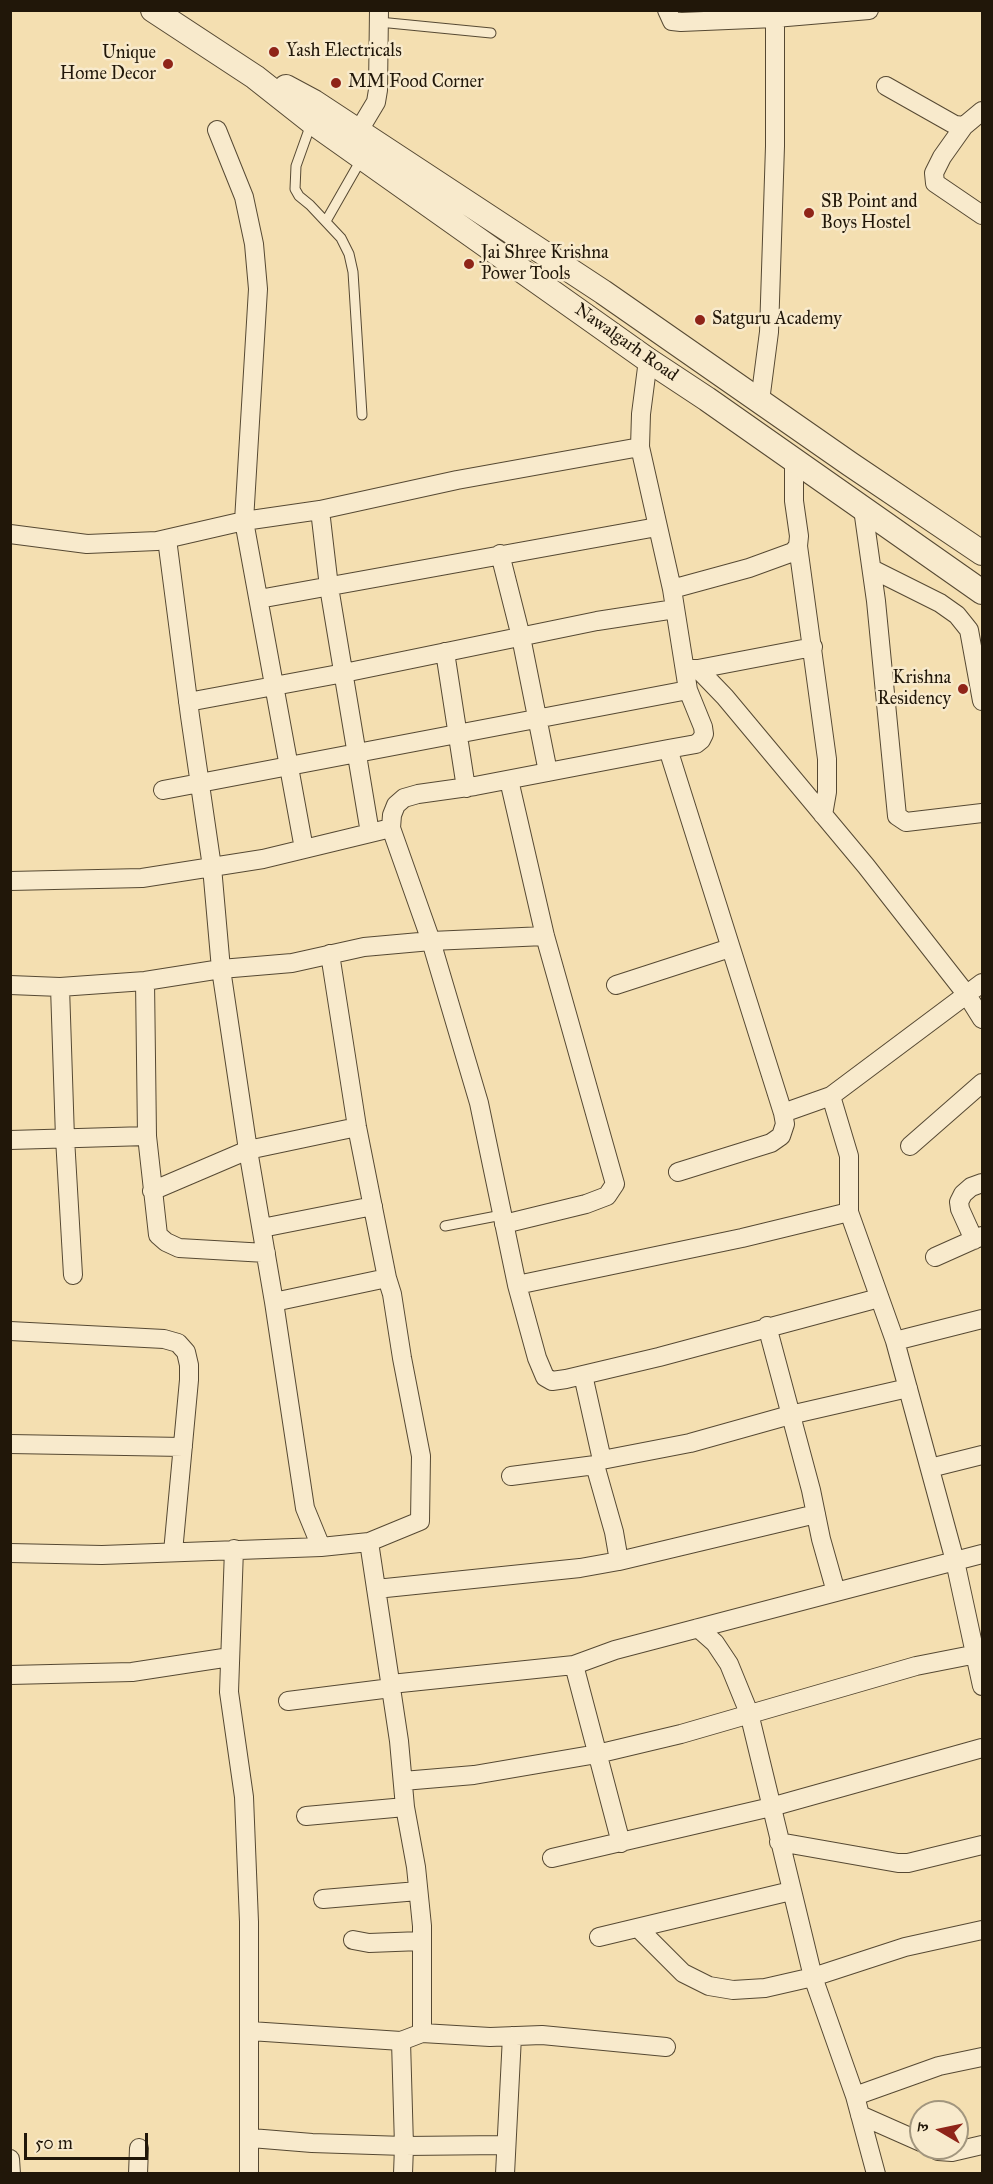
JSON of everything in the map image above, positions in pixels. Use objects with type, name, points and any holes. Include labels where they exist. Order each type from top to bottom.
[{"type":"street","name":"Nawalgarh Road","points":[[153,10],[255,77],[312,122],[648,360],[982,590]]},
{"type":"street","points":[[667,10],[672,21],[681,22],[775,18],[869,10]]},
{"type":"street","points":[[358,132],[376,102],[379,16]]},
{"type":"street","points":[[760,401],[770,320],[775,146],[775,18]]},
{"type":"street","points":[[255,77],[278,83],[295,91],[603,292],[982,553]]},
{"type":"street","points":[[886,86],[946,121],[964,126]]},
{"type":"street","points":[[982,111],[964,126],[942,157],[934,173],[935,183],[982,215]]},
{"type":"street","points":[[217,130],[244,197],[254,244],[258,289],[244,521],[304,849]]},
{"type":"street","points":[[648,360],[641,414],[640,447],[675,609],[691,669],[688,690],[704,734],[701,740],[696,744],[404,798],[396,805],[391,828],[431,941],[479,1103],[517,1285],[537,1358],[545,1377],[552,1381],[583,1375],[879,1298]]},
{"type":"street","points":[[10,534],[87,544],[127,544],[167,539],[244,521],[320,510],[457,480],[640,447]]},
{"type":"street","points":[[794,461],[794,501],[799,536],[798,546],[827,759],[827,792],[823,815]]},
{"type":"street","points":[[863,509],[872,569],[897,816],[906,822],[982,813]]},
{"type":"street","points":[[320,510],[329,587],[370,833]]},
{"type":"street","points":[[259,599],[657,526]]},
{"type":"street","points":[[167,539],[212,867],[221,969],[248,1150],[305,1508],[321,1547]]},
{"type":"street","points":[[672,589],[785,556],[798,546]]},
{"type":"street","points":[[500,554],[521,637],[548,772]]},
{"type":"street","points":[[872,569],[940,603],[957,615],[969,630],[982,701]]},
{"type":"street","points":[[188,702],[344,673],[597,621],[675,609]]},
{"type":"street","points":[[691,669],[813,647]]},
{"type":"street","points":[[445,652],[466,788]]},
{"type":"street","points":[[691,669],[725,697],[967,995],[982,1019]]},
{"type":"street","points":[[163,790],[688,690]]},
{"type":"street","points":[[668,749],[785,1124],[781,1136],[771,1143],[678,1172]]},
{"type":"street","points":[[503,1219],[586,1204],[607,1196],[615,1184],[545,936],[509,780]]},
{"type":"street","points":[[10,881],[142,878],[263,859],[391,828]]},
{"type":"street","points":[[10,985],[60,987],[145,981],[221,969],[292,963],[364,947],[431,941],[545,936]]},
{"type":"street","points":[[616,985],[730,948]]},
{"type":"street","points":[[10,1553],[102,1555],[321,1547],[369,1542],[420,1521],[421,1456],[392,1294],[357,1127],[330,954]]},
{"type":"street","points":[[145,981],[147,1136],[158,1235],[179,1248],[266,1253]]},
{"type":"street","points":[[783,1113],[831,1096],[982,983]]},
{"type":"street","points":[[60,987],[65,1138],[73,1275]]},
{"type":"street","points":[[910,1146],[982,1083]]},
{"type":"street","points":[[831,1096],[849,1156],[849,1212],[895,1341],[955,1561],[978,1654],[982,1686]]},
{"type":"street","points":[[152,1191],[248,1150],[357,1127]]},
{"type":"street","points":[[10,1140],[147,1136]]},
{"type":"street","points":[[935,1257],[978,1238],[960,1209],[959,1202],[963,1194],[982,1183]]},
{"type":"street","points":[[262,1228],[373,1206]]},
{"type":"street","points":[[517,1285],[742,1238],[849,1212]]},
{"type":"street","points":[[274,1302],[387,1278]]},
{"type":"street","points":[[895,1341],[982,1319]]},
{"type":"street","points":[[767,1326],[836,1592]]},
{"type":"street","points":[[10,1331],[164,1340],[178,1343],[186,1352],[189,1365],[173,1552]]},
{"type":"street","points":[[583,1375],[619,1561]]},
{"type":"street","points":[[511,1476],[599,1462],[690,1443],[790,1415],[908,1388]]},
{"type":"street","points":[[10,1444],[183,1447]]},
{"type":"street","points":[[930,1468],[982,1455]]},
{"type":"street","points":[[376,1589],[580,1568],[619,1561],[816,1514]]},
{"type":"street","points":[[369,1542],[391,1686],[405,1806],[416,1867],[421,1941],[422,2033]]},
{"type":"street","points":[[234,1549],[229,1692],[244,1797],[249,1922],[249,2174]]},
{"type":"street","points":[[288,1701],[391,1686],[574,1665],[615,1650],[982,1554]]},
{"type":"street","points":[[698,1628],[715,1643],[729,1664],[749,1713],[813,1977],[855,2096],[876,2174]]},
{"type":"street","points":[[403,1781],[474,1775],[597,1754],[681,1734],[916,1666],[978,1654]]},
{"type":"street","points":[[10,1675],[132,1672],[230,1657]]},
{"type":"street","points":[[574,1665],[621,1843]]},
{"type":"street","points":[[552,1858],[771,1808],[982,1748]]},
{"type":"street","points":[[306,1816],[405,1806]]},
{"type":"street","points":[[779,1842],[898,1863],[908,1863],[982,1845]]},
{"type":"street","points":[[323,1899],[418,1891]]},
{"type":"street","points":[[599,1937],[791,1891]]},
{"type":"street","points":[[638,1928],[683,1973],[709,1986],[733,1990],[765,1988],[813,1977],[905,1947],[982,1930]]},
{"type":"street","points":[[352,1940],[369,1943],[421,1941]]},
{"type":"street","points":[[250,2031],[401,2041],[422,2033],[542,2035],[666,2047]]},
{"type":"street","points":[[504,2174],[512,2036]]},
{"type":"street","points":[[401,2041],[403,2174]]},
{"type":"street","points":[[855,2096],[939,2066],[982,2057]]},
{"type":"street","points":[[860,2115],[909,2137]]},
{"type":"street","points":[[250,2138],[404,2146],[505,2145]]},
{"type":"street","points":[[138,2174],[139,2148]]},
{"type":"street","points":[[10,2158],[11,2174]]},
{"type":"lane","points":[[379,16],[491,33]]},
{"type":"lane","points":[[312,122],[296,166],[295,189],[299,196],[341,238],[350,254],[362,415]]},
{"type":"lane","points":[[326,221],[362,158]]},
{"type":"lane","points":[[444,1226],[503,1219]]},
{"type":"place","name":"Yash Electricals","points":[[274,52]]},
{"type":"place","name":"Unique Home Decor","points":[[168,64]]},
{"type":"place","name":"MM Food Corner","points":[[336,83]]},
{"type":"place","name":"SB Point and Boys Hostel","points":[[809,213]]},
{"type":"place","name":"Jai Shree Krishna Power Tools","points":[[469,264]]},
{"type":"place","name":"Satguru Academy","points":[[700,320]]},
{"type":"place","name":"Krishna Residency","points":[[963,689]]}]
